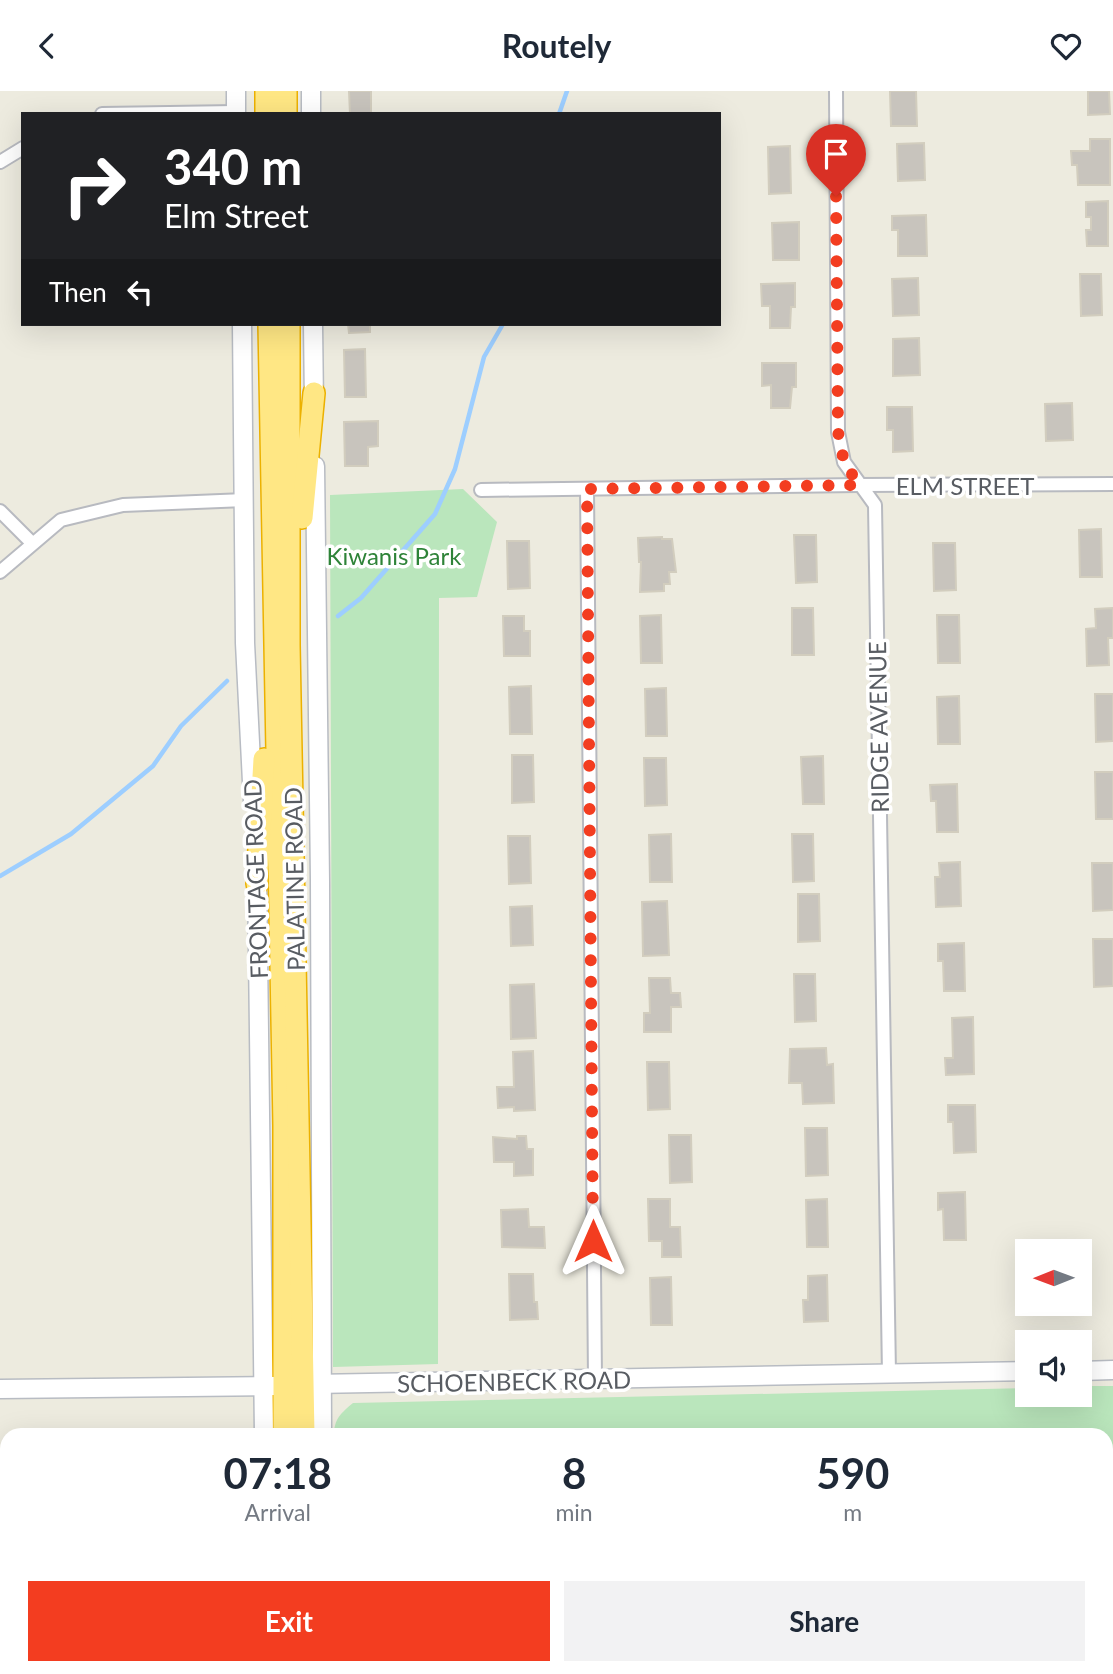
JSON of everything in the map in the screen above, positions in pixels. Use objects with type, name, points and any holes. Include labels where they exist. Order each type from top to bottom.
[{"type":"highway","points":[[266,91],[266,112]]},
{"type":"highway","points":[[286,91],[286,112]]},
{"type":"highway","name":"PALATINE ROAD","points":[[269,326],[283,1113],[294,1385],[302,1428]]},
{"type":"highway","name":"PALATINE ROAD","points":[[285,1428],[294,1385],[289,326]]},
{"type":"highway","points":[[289,645],[314,393]]},
{"type":"highway","points":[[257,884],[273,579]]},
{"type":"street","points":[[236,91],[236,112]]},
{"type":"street","points":[[311,91],[311,112]]},
{"type":"street","name":"RIDGE AVENUE","points":[[836,91],[838,432],[844,462],[875,505],[889,1374]]},
{"type":"street","points":[[0,162],[21,149]]},
{"type":"street","name":"FRONTAGE ROAD","points":[[242,326],[245,643],[257,884],[294,1385],[318,1428]]},
{"type":"street","name":"FRONTAGE ROAD","points":[[268,1428],[294,1385],[314,393],[313,326]]},
{"type":"street","name":"ELM STREET","points":[[481,490],[1113,484]]},
{"type":"street","points":[[587,489],[595,1380]]},
{"type":"street","points":[[0,572],[61,520],[123,505],[245,500]]},
{"type":"street","points":[[0,511],[32,544]]},
{"type":"street","points":[[1092,1371],[1113,1370]]},
{"type":"street","name":"SCHOENBECK ROAD","points":[[0,1389],[1015,1371]]},
{"type":"green space","name":"Kiwanis Park","points":[[463,489],[497,522],[477,597],[439,598],[438,1364],[333,1367],[330,495]]},
{"type":"green space","points":[[1092,1386],[1113,1386],[1113,1428],[335,1428],[339,1417],[353,1403],[1015,1388],[1015,1407],[1092,1407]]},
{"type":"building","points":[[349,91],[371,91],[371,112],[350,112]]},
{"type":"building","points":[[890,91],[916,91],[917,126],[891,126]]},
{"type":"building","points":[[1088,91],[1109,91],[1110,114],[1088,115]]},
{"type":"building","points":[[1090,139],[1110,139],[1110,185],[1078,185],[1077,165],[1072,165],[1071,151],[1090,151]]},
{"type":"building","points":[[924,143],[925,180],[898,181],[897,144]]},
{"type":"building","points":[[790,146],[791,193],[769,194],[768,147]]},
{"type":"building","points":[[1108,201],[1108,246],[1087,246],[1086,230],[1091,230],[1091,217],[1086,217],[1086,202]]},
{"type":"building","points":[[926,215],[927,256],[898,256],[898,230],[892,230],[892,216]]},
{"type":"building","points":[[799,222],[799,260],[773,260],[772,223]]},
{"type":"building","points":[[1080,274],[1101,274],[1102,315],[1081,316]]},
{"type":"building","points":[[918,278],[919,315],[893,316],[892,279]]},
{"type":"building","points":[[795,283],[795,307],[791,307],[790,328],[770,328],[770,306],[762,306],[761,284]]},
{"type":"building","points":[[348,326],[370,326],[370,332],[349,333]]},
{"type":"building","points":[[919,338],[920,375],[893,376],[893,339]]},
{"type":"building","points":[[365,349],[366,397],[345,397],[344,350]]},
{"type":"building","points":[[762,363],[796,363],[796,387],[792,387],[790,408],[771,408],[771,385],[762,386]]},
{"type":"building","points":[[1072,403],[1073,440],[1046,441],[1045,404]]},
{"type":"building","points":[[887,407],[912,407],[913,451],[893,452],[893,430],[887,430]]},
{"type":"building","points":[[378,421],[378,446],[368,447],[368,466],[345,466],[344,422]]},
{"type":"building","points":[[1101,529],[1102,577],[1080,577],[1079,530]]},
{"type":"building","points":[[794,535],[816,535],[817,582],[796,583]]},
{"type":"building","points":[[638,538],[672,539],[676,572],[669,572],[670,584],[664,584],[664,591],[640,592],[641,562]]},
{"type":"building","points":[[507,541],[529,541],[530,588],[508,589]]},
{"type":"building","points":[[933,543],[955,543],[956,590],[934,591]]},
{"type":"building","points":[[792,608],[813,608],[814,655],[792,655]]},
{"type":"building","points":[[1113,608],[1113,638],[1108,638],[1109,665],[1087,666],[1086,629],[1096,628],[1095,609]]},
{"type":"building","points":[[661,615],[662,663],[641,663],[640,616]]},
{"type":"building","points":[[937,615],[959,615],[960,663],[938,663]]},
{"type":"building","points":[[503,616],[524,616],[524,631],[530,631],[530,656],[504,656]]},
{"type":"building","points":[[531,686],[532,734],[510,734],[509,687]]},
{"type":"building","points":[[666,688],[667,736],[646,736],[645,689]]},
{"type":"building","points":[[1095,694],[1113,694],[1113,741],[1096,742]]},
{"type":"building","points":[[959,696],[960,744],[938,744],[937,697]]},
{"type":"building","points":[[512,755],[533,755],[534,802],[512,803]]},
{"type":"building","points":[[823,756],[824,804],[803,804],[801,757]]},
{"type":"building","points":[[644,758],[666,758],[667,805],[645,806]]},
{"type":"building","points":[[1095,772],[1113,772],[1113,819],[1096,819]]},
{"type":"building","points":[[957,784],[958,832],[937,832],[936,801],[931,801],[930,785]]},
{"type":"building","points":[[671,834],[672,882],[650,882],[649,835]]},
{"type":"building","points":[[792,834],[813,834],[814,881],[793,882]]},
{"type":"building","points":[[508,836],[530,836],[531,883],[509,884]]},
{"type":"building","points":[[960,862],[961,906],[936,907],[935,877],[940,877],[939,863]]},
{"type":"building","points":[[1092,863],[1113,863],[1113,910],[1093,911]]},
{"type":"building","points":[[798,894],[819,894],[820,941],[798,942]]},
{"type":"building","points":[[667,901],[669,955],[643,956],[642,902]]},
{"type":"building","points":[[532,906],[533,945],[511,946],[510,907]]},
{"type":"building","points":[[1093,939],[1113,939],[1113,986],[1094,987]]},
{"type":"building","points":[[964,943],[965,991],[944,991],[943,961],[938,961],[938,944]]},
{"type":"building","points":[[794,974],[815,974],[816,1021],[795,1022]]},
{"type":"building","points":[[649,978],[670,978],[671,993],[680,993],[681,1007],[671,1007],[671,1032],[644,1032],[644,1013],[650,1013]]},
{"type":"building","points":[[534,984],[536,1038],[511,1039],[510,985]]},
{"type":"building","points":[[973,1017],[974,1074],[946,1075],[945,1058],[953,1058],[952,1018]]},
{"type":"building","points":[[826,1048],[827,1065],[833,1064],[834,1103],[803,1104],[802,1083],[789,1083],[790,1049]]},
{"type":"building","points":[[533,1051],[535,1110],[514,1111],[514,1107],[498,1108],[497,1087],[514,1087],[513,1052]]},
{"type":"building","points":[[647,1062],[669,1062],[670,1109],[648,1110]]},
{"type":"building","points":[[948,1105],[975,1105],[976,1152],[954,1153],[953,1122],[948,1122]]},
{"type":"building","points":[[805,1128],[827,1128],[828,1175],[806,1176]]},
{"type":"building","points":[[669,1135],[691,1135],[692,1182],[670,1183]]},
{"type":"building","points":[[517,1136],[526,1136],[527,1149],[533,1149],[533,1175],[514,1176],[514,1162],[494,1162],[493,1137],[517,1139]]},
{"type":"building","points":[[965,1192],[966,1240],[944,1240],[943,1209],[938,1210],[938,1193]]},
{"type":"building","points":[[648,1199],[670,1199],[670,1227],[680,1227],[681,1257],[662,1257],[662,1241],[649,1241]]},
{"type":"building","points":[[827,1199],[828,1247],[807,1247],[806,1200]]},
{"type":"building","points":[[528,1209],[529,1227],[544,1227],[545,1248],[502,1247],[501,1210]]},
{"type":"building","points":[[509,1274],[533,1274],[538,1319],[510,1320]]},
{"type":"building","points":[[827,1275],[828,1321],[804,1322],[803,1300],[808,1300],[808,1276]]},
{"type":"building","points":[[671,1277],[672,1325],[651,1325],[650,1278]]},
{"type":"waterway","points":[[560,112],[567,91]]},
{"type":"waterway","points":[[338,616],[361,598],[435,514],[455,469],[484,357],[502,326]]},
{"type":"waterway","points":[[0,876],[71,834],[153,766],[181,726],[227,681]]},
{"type":"route","points":[[593,1241],[587,489],[859,485],[844,462],[838,432],[836,196]]}]
